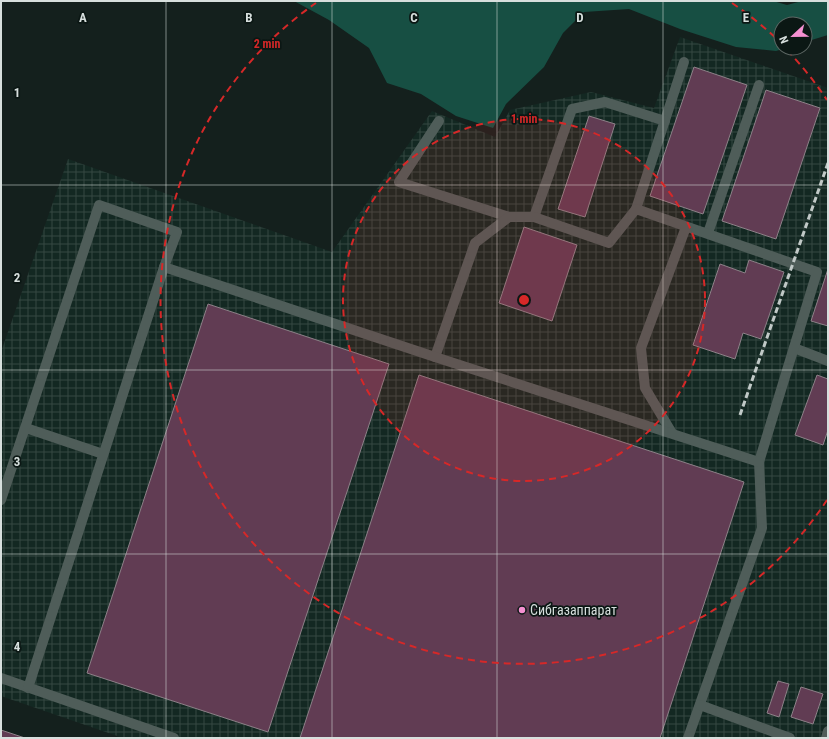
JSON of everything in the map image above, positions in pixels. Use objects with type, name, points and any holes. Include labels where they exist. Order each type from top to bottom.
[{"type":"lane","points":[[439,121],[399,182],[509,218],[534,217],[609,243],[636,209],[684,62]]},
{"type":"lane","points":[[708,233],[759,85]]},
{"type":"lane","points":[[534,217],[572,109],[605,102],[665,121]]},
{"type":"lane","points":[[1,500],[99,205],[177,232],[164,267],[28,688]]},
{"type":"lane","points":[[636,209],[818,272],[760,462],[762,528],[688,738]]},
{"type":"lane","points":[[435,357],[474,243],[509,218]]},
{"type":"lane","points":[[672,434],[645,388],[641,348],[686,227]]},
{"type":"lane","points":[[164,267],[435,357],[760,462]]},
{"type":"lane","points":[[794,348],[828,361]]},
{"type":"lane","points":[[26,428],[103,454]]},
{"type":"lane","points":[[1,678],[174,738]]},
{"type":"lane","points":[[700,704],[790,738]]},
{"type":"lane","points":[[826,738],[828,731]]},
{"type":"shaded area","points":[[294,1],[773,1],[787,5],[802,1],[828,1],[828,35],[813,40],[813,16],[773,16],[773,51],[736,47],[680,29],[629,9],[584,12],[563,33],[544,67],[506,104],[493,128],[456,116],[421,94],[387,83],[369,48],[329,20]]},
{"type":"shaded area","points":[[680,37],[828,88],[828,738],[123,738],[1,696],[1,352],[68,159],[332,252],[432,111],[495,137],[510,110],[591,92],[654,108]]},
{"type":"building","points":[[694,67],[747,85],[703,214],[650,196]]},
{"type":"building","points":[[766,90],[820,108],[776,239],[722,221]]},
{"type":"building","points":[[589,116],[615,124],[585,217],[558,209]]},
{"type":"building","points":[[524,227],[577,245],[552,321],[499,303]]},
{"type":"building","points":[[749,260],[784,272],[761,339],[743,333],[735,359],[693,345],[720,264],[745,273]]},
{"type":"building","points":[[828,269],[828,326],[811,321]]},
{"type":"building","points":[[208,304],[389,364],[268,732],[87,673]]},
{"type":"building","name":"Сибгазаппарат","points":[[419,375],[744,482],[660,738],[300,738]]},
{"type":"building","points":[[817,375],[828,379],[828,430],[823,445],[795,435]]},
{"type":"building","points":[[778,681],[789,684],[779,717],[767,713]]},
{"type":"building","points":[[801,687],[823,694],[813,724],[791,717]]},
{"type":"building","points":[[1,730],[25,738],[1,738]]},
{"type":"railway","points":[[740,415],[828,163]]},
{"type":"place","name":"Сибгазаппарат","points":[[522,610]]}]
